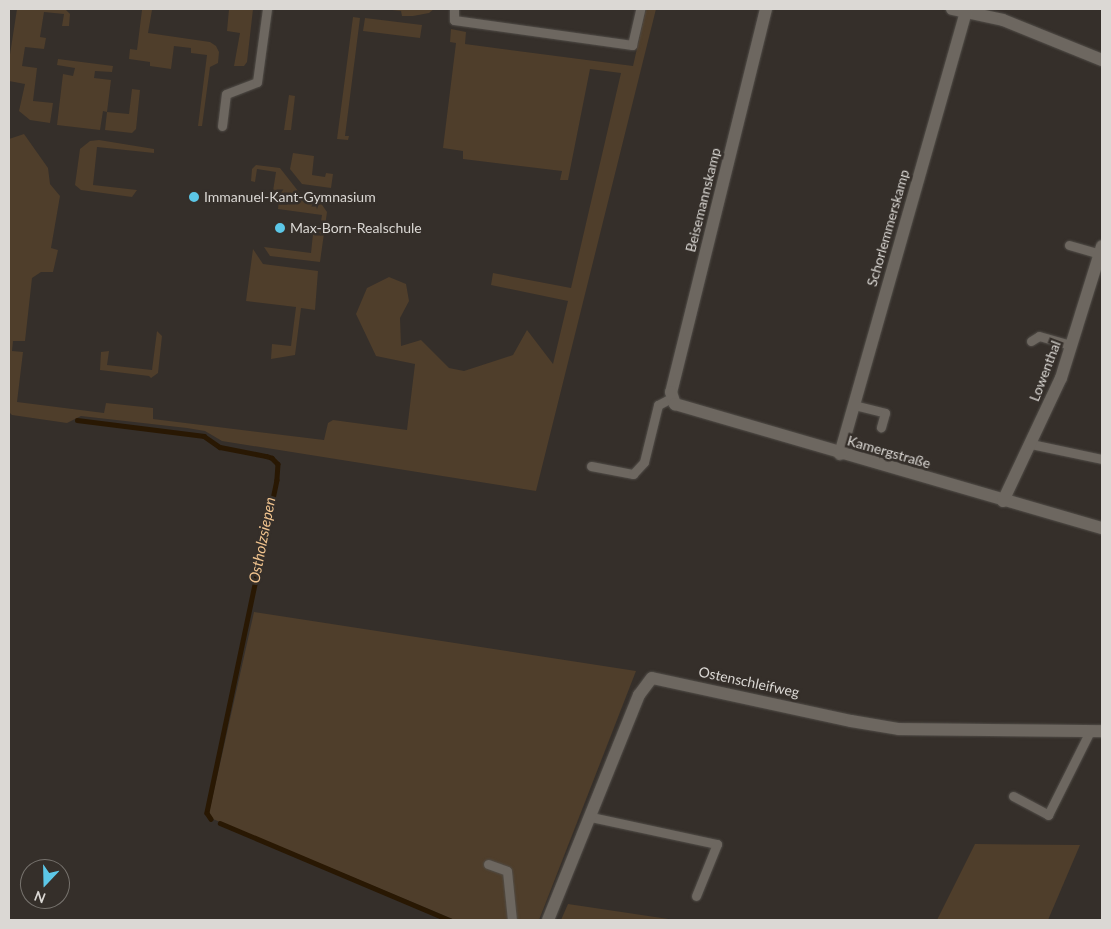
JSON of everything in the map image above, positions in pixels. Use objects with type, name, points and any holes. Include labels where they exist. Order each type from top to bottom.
[{"type":"street","name":"Beisemannskamp","points":[[671,398],[766,9]]},
{"type":"street","points":[[952,9],[1004,20],[1102,60]]},
{"type":"street","name":"Schorlemmerskamp","points":[[840,454],[966,11]]},
{"type":"street","name":"Lowenthal","points":[[1003,501],[1061,378],[1101,250]]},
{"type":"street","name":"Kamergstraße","points":[[671,398],[675,404],[682,408],[1102,528]]},
{"type":"street","name":"Ostenschleifweg","points":[[548,920],[639,695],[652,678],[851,721],[899,729],[1096,731]]},
{"type":"lane","points":[[222,126],[226,94],[257,82],[267,9]]},
{"type":"lane","points":[[454,9],[454,20],[632,45],[640,9]]},
{"type":"lane","points":[[1069,246],[1101,250]]},
{"type":"lane","points":[[1031,340],[1039,336],[1071,345]]},
{"type":"lane","points":[[591,466],[633,474],[644,462],[658,405],[671,398]]},
{"type":"lane","points":[[854,405],[885,413],[882,427]]},
{"type":"lane","points":[[1031,444],[1102,459]]},
{"type":"lane","points":[[1013,796],[1048,814],[1096,731]]},
{"type":"lane","points":[[591,817],[716,844],[696,896]]},
{"type":"lane","points":[[488,864],[507,871],[512,920]]},
{"type":"shaded area","points":[[17,9],[66,10],[70,14],[69,26],[62,26],[64,14],[44,12],[40,37],[46,38],[44,49],[25,47],[22,66],[37,68],[33,101],[53,103],[50,123],[30,120],[19,111],[25,84],[9,81],[9,61]]},
{"type":"shaded area","points":[[133,9],[152,10],[148,33],[210,42],[216,46],[219,52],[218,63],[210,67],[202,126],[198,126],[207,55],[191,53],[191,48],[174,46],[171,69],[150,66],[150,62],[129,59],[130,49],[137,50],[142,10]]},
{"type":"shaded area","points":[[229,9],[253,9],[247,62],[244,66],[234,66],[240,33],[227,31]]},
{"type":"shaded area","points":[[383,9],[434,9],[429,13],[402,16],[401,11]]},
{"type":"shaded area","points":[[646,9],[656,9],[536,491],[222,441],[205,431],[187,428],[81,416],[67,423],[12,415],[9,412],[9,139],[24,134],[48,168],[50,184],[60,196],[51,248],[58,250],[53,272],[41,272],[32,278],[25,341],[13,341],[12,351],[23,352],[17,402],[104,413],[106,403],[153,408],[153,419],[324,440],[328,423],[333,420],[407,430],[415,364],[376,356],[356,314],[367,288],[389,277],[406,284],[409,301],[400,318],[401,346],[421,340],[449,368],[464,371],[513,355],[527,330],[553,364],[568,301],[491,285],[493,273],[571,288],[621,73],[590,69],[568,180],[560,180],[562,171],[463,159],[463,151],[443,148],[456,43],[450,42],[451,29],[466,32],[465,44],[633,66]]},
{"type":"shaded area","points":[[353,17],[360,18],[345,136],[349,136],[348,140],[337,139]]},
{"type":"shaded area","points":[[365,18],[422,25],[420,38],[363,31]]},
{"type":"shaded area","points":[[58,59],[113,66],[112,72],[95,71],[94,78],[111,80],[107,112],[103,111],[100,130],[57,125],[63,74],[73,76],[75,68],[57,65]]},
{"type":"shaded area","points":[[132,89],[140,90],[136,129],[132,133],[105,130],[107,112],[129,114]]},
{"type":"shaded area","points":[[289,95],[295,96],[291,130],[284,130]]},
{"type":"shaded area","points":[[99,140],[154,149],[154,153],[97,147],[93,185],[137,190],[132,197],[81,190],[75,185],[80,149],[90,141]]},
{"type":"shaded area","points":[[293,153],[314,156],[312,175],[325,177],[326,173],[333,174],[331,188],[302,184],[290,169]]},
{"type":"shaded area","points":[[256,165],[280,168],[302,196],[318,199],[327,212],[320,262],[270,256],[264,247],[311,253],[313,234],[319,234],[322,215],[278,209],[280,192],[273,191],[276,172],[257,169],[255,182],[251,181],[252,169]]},
{"type":"shaded area","points":[[253,249],[263,264],[318,271],[315,310],[301,308],[295,355],[271,359],[272,344],[291,346],[296,307],[246,301]]},
{"type":"shaded area","points":[[157,331],[162,336],[158,373],[151,378],[149,376],[100,370],[101,352],[109,351],[107,365],[152,370]]},
{"type":"shaded area","points":[[254,612],[636,671],[539,920],[455,920],[213,819],[209,813]]},
{"type":"shaded area","points":[[975,844],[1080,845],[1048,920],[937,920]]},
{"type":"shaded area","points":[[568,904],[675,920],[561,920]]},
{"type":"waterway","name":"Ostholzsiepen","points":[[77,420],[204,436],[220,447],[266,456],[272,458],[278,464],[277,480],[207,813],[211,819]]},
{"type":"waterway","name":"Ostholzsiepen","points":[[220,823],[450,920]]},
{"type":"place","name":"Immanuel-Kant-Gymnasium","points":[[194,197]]},
{"type":"place","name":"Max-Born-Realschule","points":[[280,228]]}]
